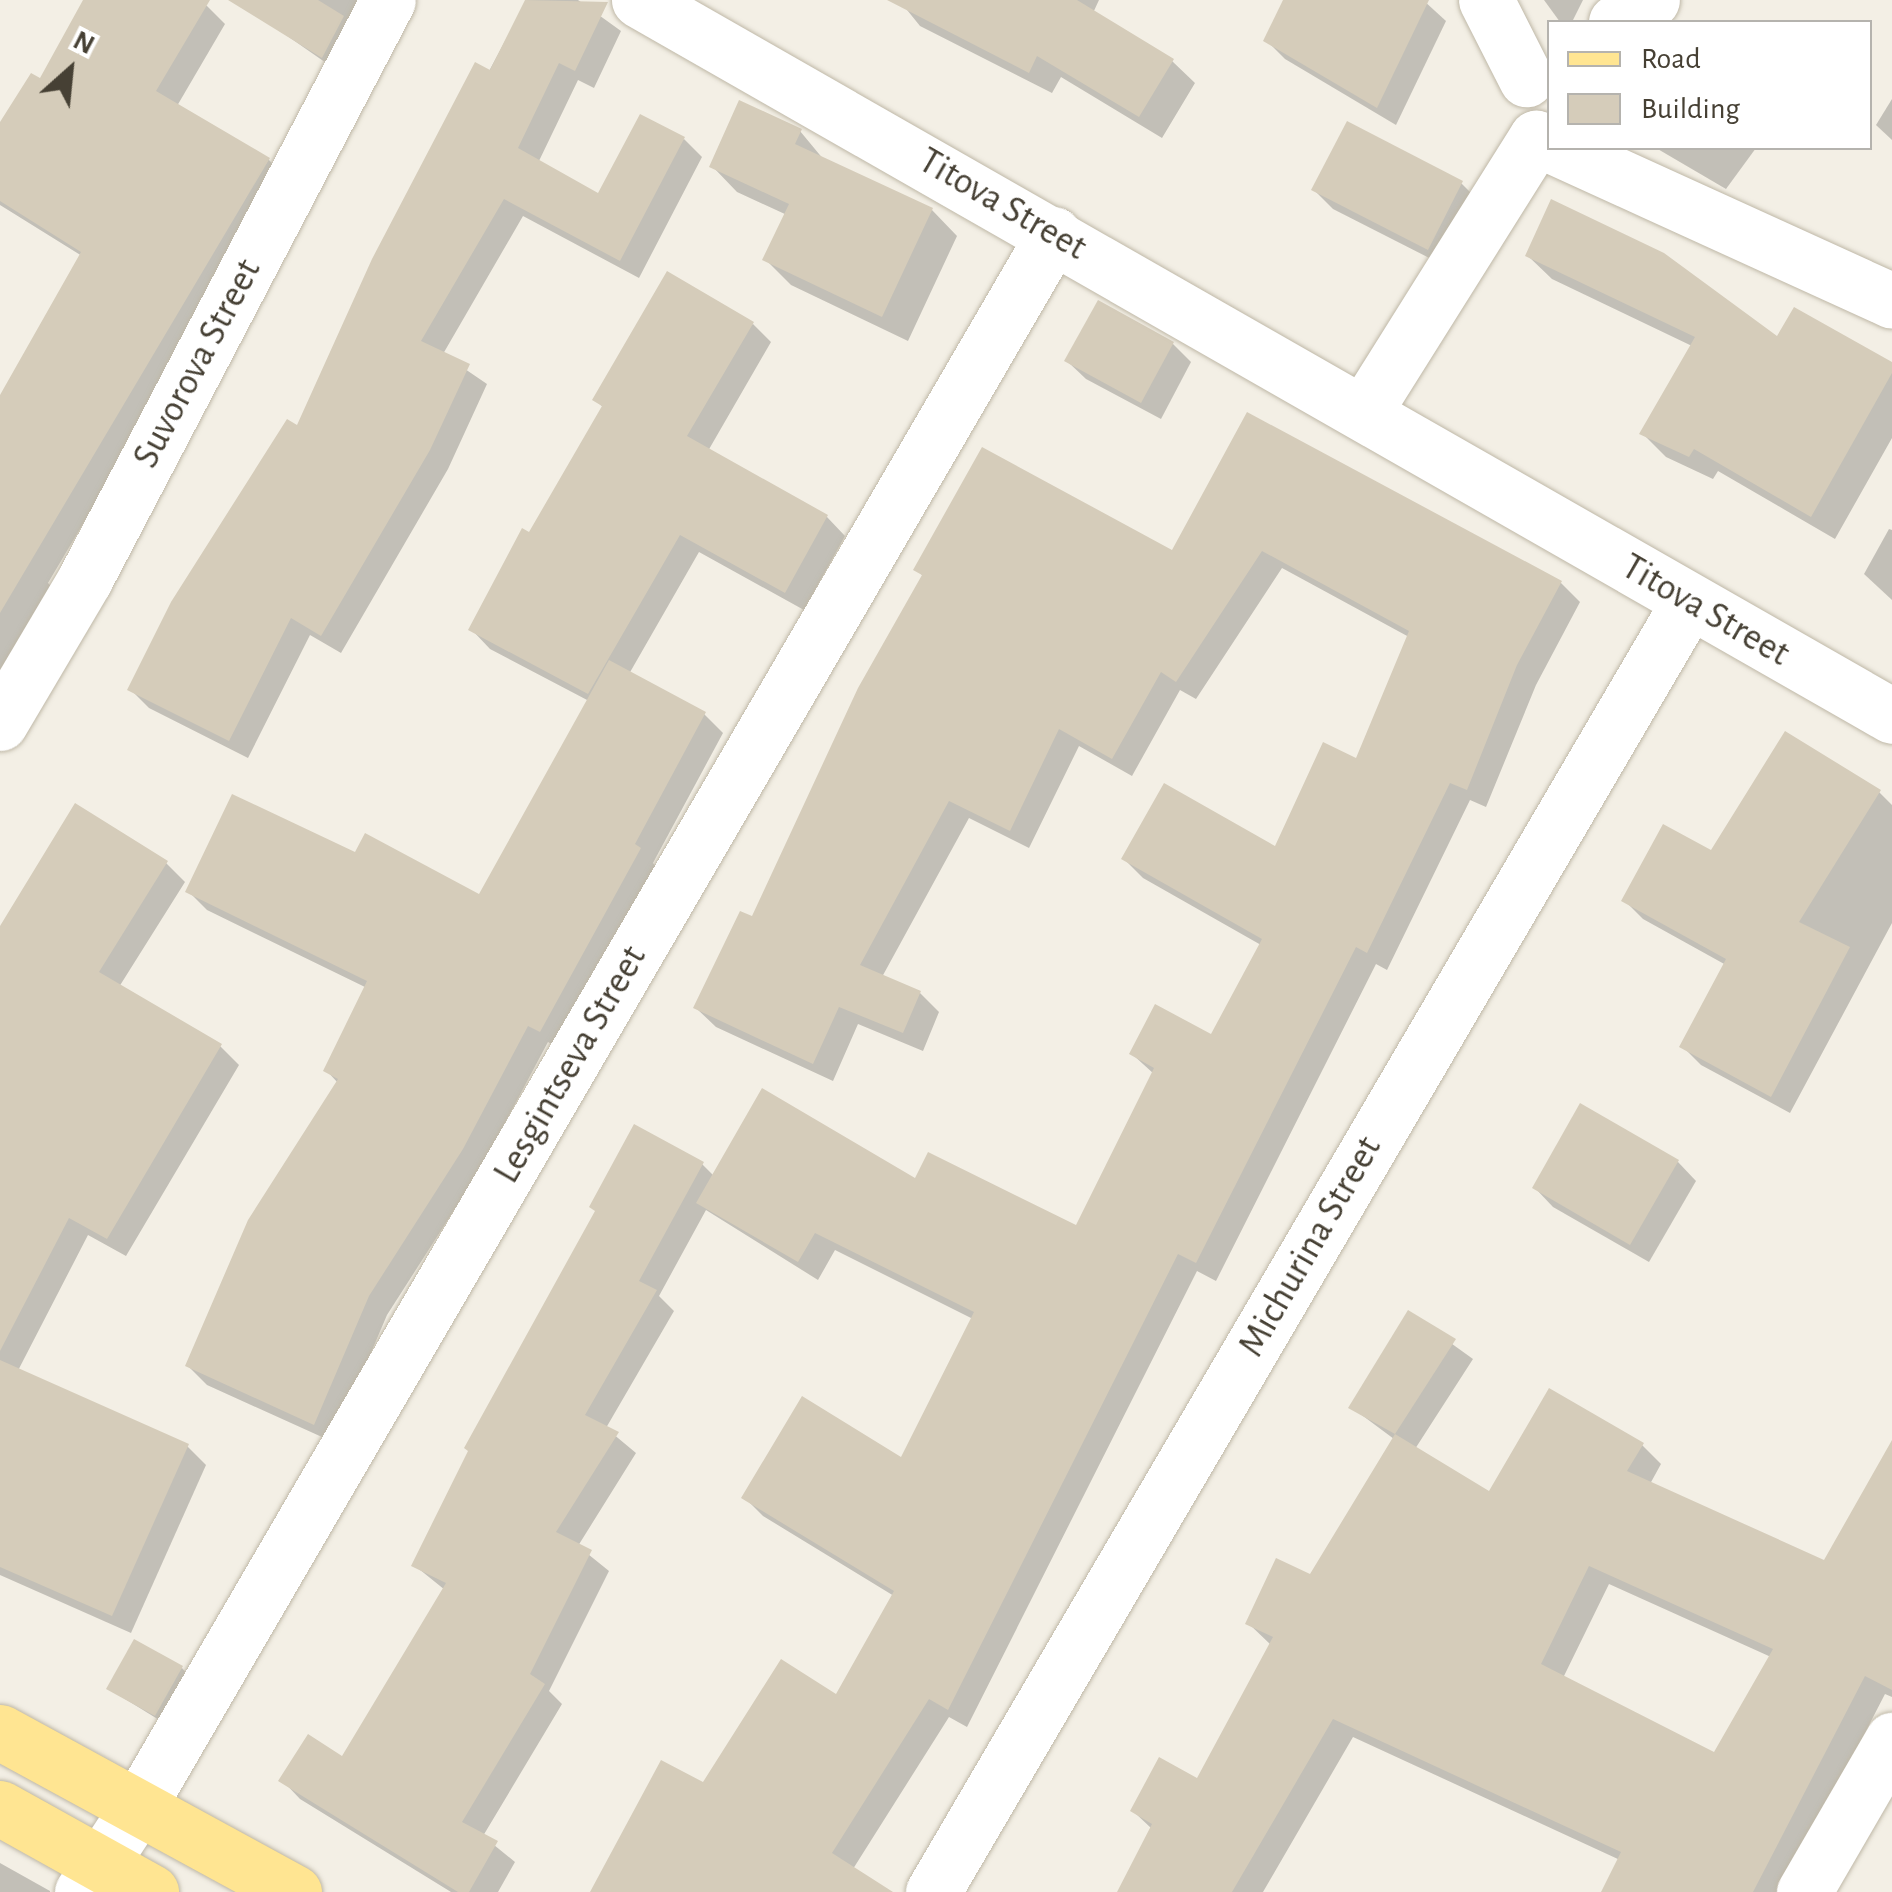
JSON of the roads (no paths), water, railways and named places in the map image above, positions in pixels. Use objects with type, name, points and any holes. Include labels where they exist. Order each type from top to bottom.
[{"type":"main road","points":[[0,1732],[294,1892]]},
{"type":"main road","points":[[0,1808],[90,1878],[151,1892]]},
{"type":"street","name":"Suvorova Street","points":[[0,723],[85,579],[388,0]]},
{"type":"street","name":"Titova Street","points":[[640,0],[1892,716]]},
{"type":"street","points":[[1486,0],[1538,71],[1547,136]]},
{"type":"street","points":[[1619,20],[1652,0]]},
{"type":"street","points":[[1364,412],[1547,144]]},
{"type":"street","points":[[1563,150],[1892,301]]},
{"type":"street","name":"Lesgintseva Street","points":[[90,1878],[138,1808],[1054,234]]},
{"type":"street","name":"Michurina Street","points":[[933,1892],[1688,602]]},
{"type":"street","points":[[1804,1892],[1892,1740]]}]
